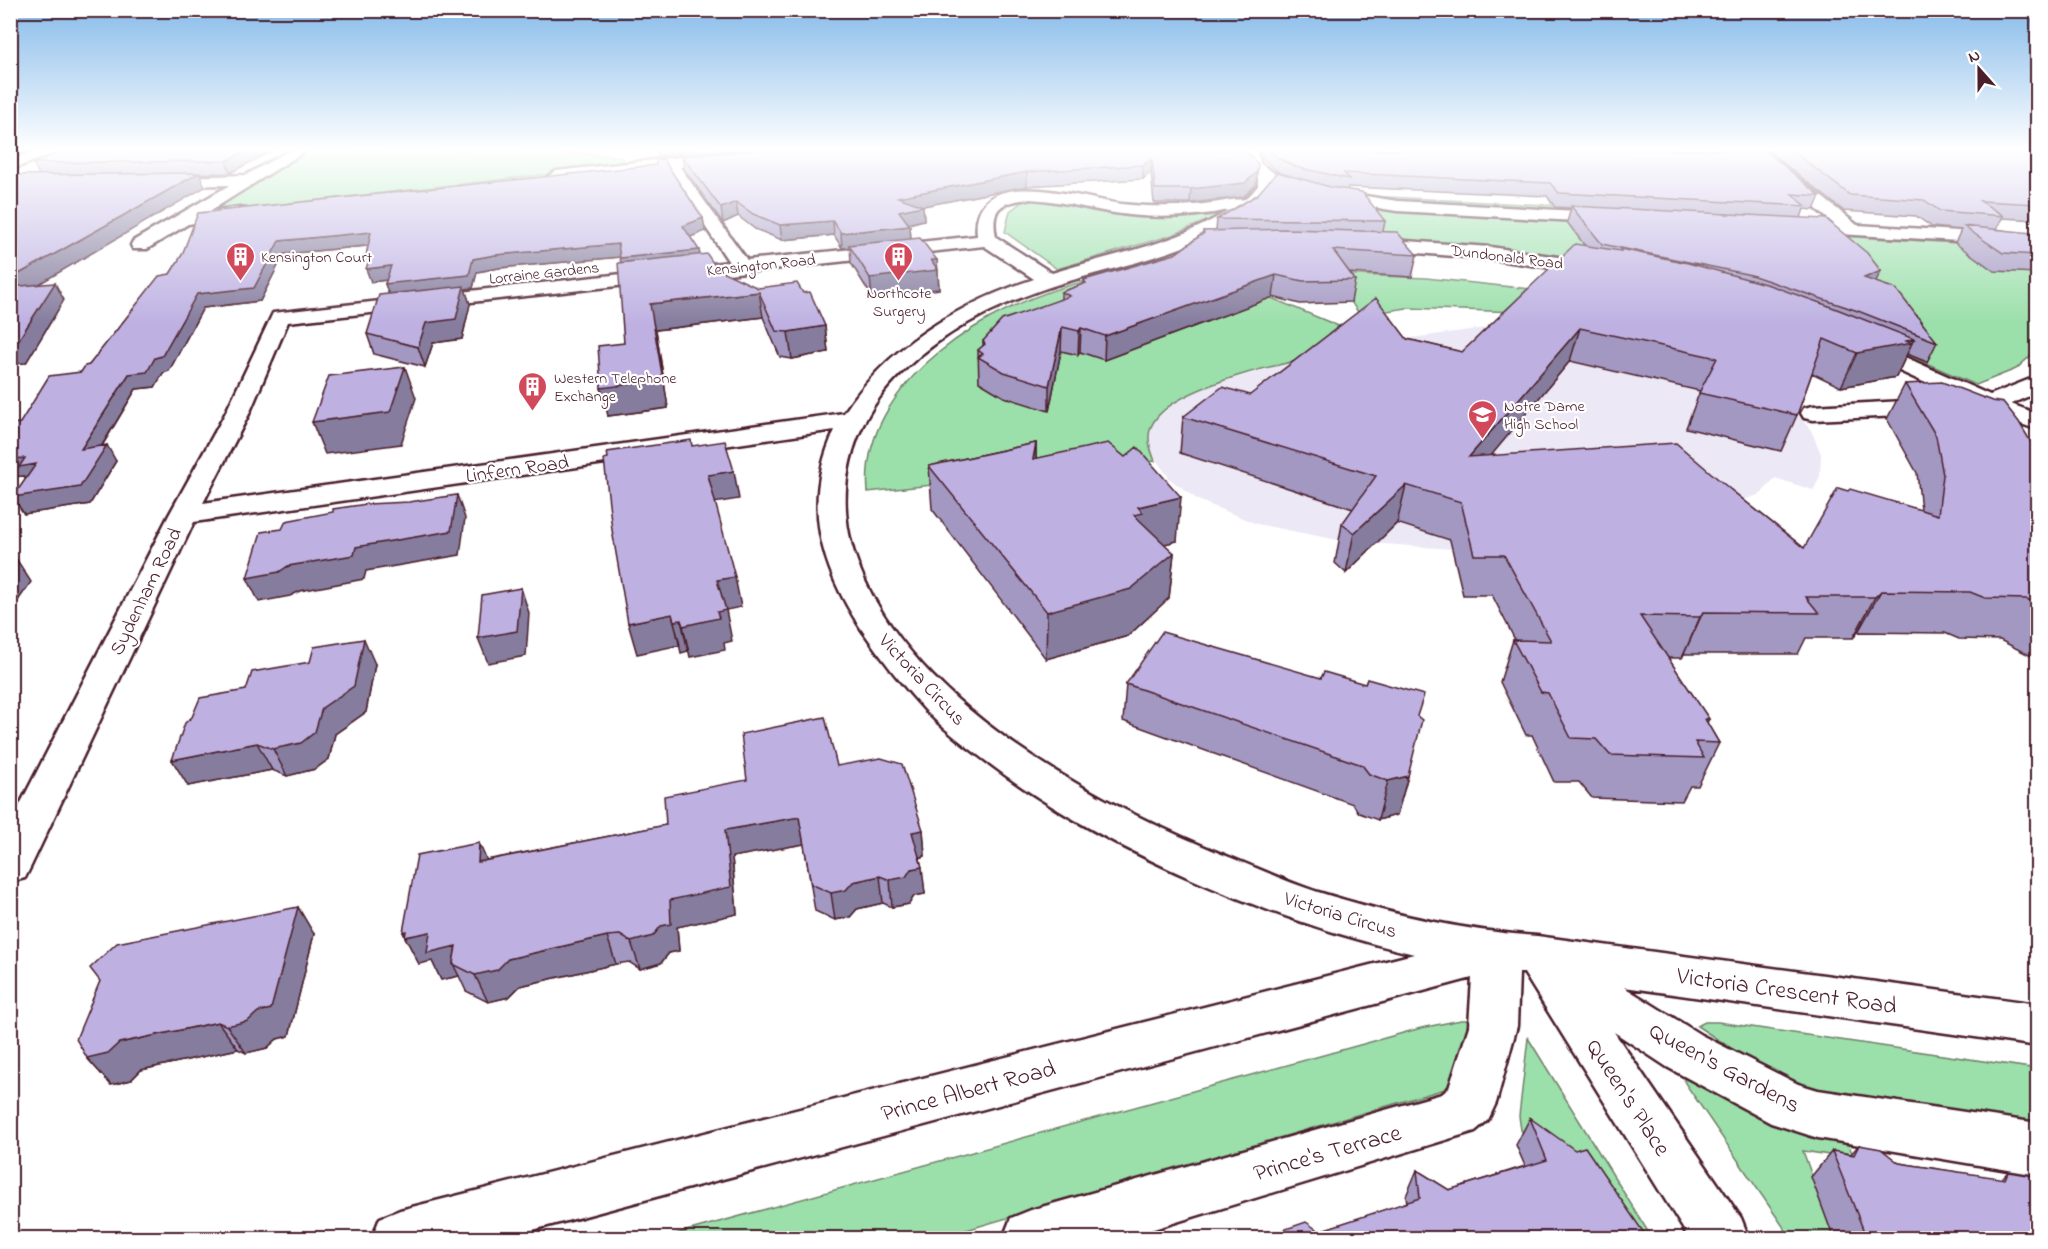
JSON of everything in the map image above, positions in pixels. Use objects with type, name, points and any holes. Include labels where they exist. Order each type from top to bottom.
[{"type":"street","points":[[140,245],[203,208]]},
{"type":"street","points":[[701,208],[742,267]]},
{"type":"street","points":[[988,208],[984,226],[987,240],[1051,281]]},
{"type":"street","points":[[1120,208],[1163,212],[1215,208]]},
{"type":"street","name":"Victoria Circus","points":[[1244,208],[1220,225],[1180,242],[997,300],[955,321],[882,376],[850,420],[831,478],[832,534],[843,568],[877,630],[907,668],[957,718],[999,752],[1106,819],[1215,871],[1313,909],[1364,923],[1517,953]]},
{"type":"street","points":[[1453,208],[1632,213]]},
{"type":"street","points":[[1826,208],[1852,230]]},
{"type":"street","points":[[185,219],[256,211]]},
{"type":"street","points":[[1780,221],[1826,229],[1993,238],[2037,245]]},
{"type":"street","points":[[1877,232],[1869,225],[1870,222],[2037,229]]},
{"type":"street","name":"Kensington Road","points":[[280,316],[987,240]]},
{"type":"street","points":[[1180,242],[1193,245],[1221,244]]},
{"type":"street","name":"Dundonald Road","points":[[1344,243],[1490,253],[1621,273]]},
{"type":"street","name":"Sydenham Road","points":[[10,866],[183,515],[237,414],[280,316]]},
{"type":"street","points":[[1843,337],[2037,423]]},
{"type":"street","points":[[1813,413],[1990,404],[2037,382]]},
{"type":"street","points":[[1990,404],[2016,441]]},
{"type":"street","name":"Linfern Road","points":[[183,515],[850,420]]},
{"type":"street","name":"Victoria Crescent Road","points":[[1517,953],[2037,1025]]},
{"type":"street","name":"Queen's Gardens","points":[[1517,953],[1684,1051],[1789,1106],[1818,1114],[2037,1149]]},
{"type":"street","name":"Prince Albert Road","points":[[400,1239],[1517,953]]},
{"type":"street","name":"Prince's Terrace","points":[[1031,1239],[1456,1114],[1470,1103],[1517,953]]},
{"type":"street","name":"Queen's Place","points":[[1517,953],[1721,1239]]},
{"type":"shaded area","name":"Notre Dame High School","points":[[1492,327],[1794,411],[1811,430],[1821,454],[1820,476],[1815,487],[1813,490],[1775,478],[1761,494],[1592,551],[1452,549],[1343,541],[1257,524],[1198,500],[1170,479],[1152,454],[1149,435],[1154,421],[1176,402],[1211,385],[1302,359],[1404,339]]},
{"type":"green space","points":[[216,208],[245,208],[230,210]]},
{"type":"green space","points":[[1014,208],[1078,208],[1092,212],[1146,217],[1221,215],[1172,235],[1057,269],[1005,232],[1010,211]]},
{"type":"green space","points":[[1553,208],[1608,208],[1797,218],[1810,222]]},
{"type":"green space","points":[[1367,209],[1992,245],[2037,252],[2037,350],[2016,369],[1976,385],[1887,346],[1568,258],[1451,244],[1378,239]]},
{"type":"green space","points":[[1332,274],[1426,278],[1530,289],[1517,312],[1407,308],[1360,315]]},
{"type":"green space","points":[[1223,278],[1382,344],[1254,371],[1186,396],[1162,412],[1150,430],[1149,442],[1155,461],[868,492],[871,452],[885,415],[908,382],[938,353],[974,328],[1011,307],[1086,281]]},
{"type":"green space","points":[[1471,1020],[1451,1082],[1445,1089],[939,1238],[661,1238],[1421,1028]]},
{"type":"green space","points":[[1705,1022],[1718,1022],[2037,1069],[2037,1130],[1841,1100],[1804,1087],[1746,1058],[1697,1026]]},
{"type":"green space","points":[[1528,1038],[1652,1238],[1613,1238],[1534,1151],[1521,1130],[1519,1116]]},
{"type":"green space","points":[[1682,1074],[1846,1139],[1855,1159],[1803,1151],[1834,1238],[1791,1238],[1685,1083]]},
{"type":"building","points":[[10,208],[136,208],[10,279]]},
{"type":"building","points":[[243,208],[696,208],[703,218],[683,226],[699,250],[620,258],[618,244],[495,255],[473,259],[469,275],[385,284],[391,266],[366,269],[370,256],[366,256],[371,232],[279,241],[254,288],[197,294],[162,356],[155,358],[147,372],[129,374],[81,449],[107,445],[80,487],[13,497],[36,464],[19,467],[25,458],[10,459],[10,424],[20,423],[49,376],[81,372],[85,366],[89,365],[159,276],[170,274],[182,255],[198,213]]},
{"type":"building","points":[[745,208],[912,208],[899,211],[910,226],[841,233],[833,221],[780,225]]},
{"type":"building","points":[[1235,208],[1375,208],[1385,221],[1217,219]]},
{"type":"building","points":[[1573,208],[1616,208],[1826,219],[1867,253],[1881,271],[1864,278],[1896,289],[1937,342],[1858,311],[1751,275],[1602,244]]},
{"type":"building","points":[[1936,208],[1992,208],[2004,216],[1940,211]]},
{"type":"building","points":[[1963,226],[2032,233],[2037,237],[2037,255],[2003,253]]},
{"type":"building","points":[[1286,229],[1397,232],[1417,255],[1333,250],[1355,280],[1303,281],[1276,275],[1105,336],[1081,328],[1079,331],[1062,327],[1049,386],[1004,372],[978,357],[983,354],[978,350],[985,344],[983,341],[1002,320],[1070,296],[1061,292],[1086,283],[1084,280],[1175,254],[1204,233],[1203,231]]},
{"type":"building","points":[[920,238],[937,260],[931,260],[938,270],[870,278],[849,245]]},
{"type":"building","points":[[1575,244],[1621,251],[1620,249],[1688,263],[1769,285],[1914,339],[1906,341],[1912,343],[1857,353],[1824,339],[1797,415],[1699,393],[1717,358],[1580,328],[1469,457],[1676,443],[1804,548],[1838,488],[1848,491],[1850,489],[1938,515],[1943,475],[1936,436],[1905,384],[1942,382],[1992,401],[2004,403],[2019,422],[2035,449],[2031,451],[2037,461],[2037,604],[2027,599],[1985,598],[1970,592],[1881,591],[1875,597],[1806,597],[1819,613],[1703,612],[1700,617],[1640,616],[1709,719],[1705,719],[1719,743],[1695,742],[1704,758],[1610,755],[1596,739],[1571,738],[1548,693],[1541,692],[1513,640],[1551,641],[1504,555],[1474,555],[1461,502],[1406,485],[1354,533],[1342,524],[1376,476],[1183,417],[1222,387],[1250,395],[1376,298],[1407,339],[1462,352]]},
{"type":"building","points":[[707,254],[717,269],[758,288],[797,283],[803,293],[810,292],[825,326],[788,332],[776,331],[759,292],[650,304],[663,380],[601,388],[598,346],[624,343],[618,263]]},
{"type":"building","points":[[55,283],[16,344],[10,345],[10,287]]},
{"type":"building","points":[[464,286],[456,319],[426,323],[418,347],[367,334],[379,295]]},
{"type":"building","points":[[405,367],[390,412],[312,422],[329,376]]},
{"type":"building","points":[[691,440],[692,446],[725,441],[734,471],[708,475],[735,577],[717,580],[726,610],[717,612],[719,618],[683,626],[681,620],[674,621],[672,614],[628,623],[612,530],[604,459],[608,458],[607,452]]},
{"type":"building","points":[[1036,443],[1033,459],[1108,443],[1125,457],[1137,447],[1181,497],[1138,507],[1143,513],[1134,515],[1174,553],[1131,589],[1047,612],[929,466]]},
{"type":"building","points":[[457,495],[451,531],[356,547],[354,555],[288,566],[279,572],[247,578],[261,532],[282,529],[286,521],[333,512],[333,509]]},
{"type":"building","points":[[10,560],[17,560],[10,569]]},
{"type":"building","points":[[521,588],[517,631],[478,638],[482,595]]},
{"type":"building","points":[[1162,632],[1321,678],[1324,672],[1365,684],[1367,679],[1424,695],[1417,716],[1422,720],[1408,776],[1388,781],[1369,774],[1362,765],[1126,684]]},
{"type":"building","points":[[364,639],[354,686],[322,708],[315,732],[301,743],[273,749],[257,743],[172,760],[185,723],[192,717],[200,698],[246,690],[252,672],[310,662],[314,647]]},
{"type":"building","points":[[825,717],[837,766],[881,758],[902,764],[923,830],[912,832],[922,867],[911,869],[906,877],[890,880],[880,876],[853,882],[846,890],[831,893],[811,884],[799,817],[725,830],[731,887],[670,900],[671,924],[661,926],[653,936],[631,942],[620,935],[607,936],[508,959],[497,970],[475,975],[453,964],[456,946],[427,953],[430,932],[405,937],[406,931],[403,932],[417,855],[479,843],[478,862],[666,825],[664,796],[747,780],[741,734]]},
{"type":"building","points":[[298,907],[271,1009],[258,1012],[248,1021],[227,1026],[218,1022],[119,1043],[108,1053],[87,1058],[76,1039],[100,981],[90,968],[117,943]]},
{"type":"building","points":[[1530,1118],[1575,1150],[1585,1147],[1648,1239],[1282,1239],[1283,1230],[1306,1222],[1319,1231],[1420,1198],[1417,1170],[1449,1190],[1547,1160]]},
{"type":"building","points":[[1859,1145],[1881,1149],[1899,1163],[2005,1179],[2008,1172],[2034,1176],[2037,1179],[2037,1239],[1867,1239],[1832,1151],[1854,1155]]},
{"type":"place","name":"Kensington Court","points":[[240,282]]},
{"type":"place","name":"Northcote Surgery","points":[[899,282]]},
{"type":"place","name":"Western Telephone Exchange","points":[[533,412]]},
{"type":"place","name":"Notre Dame High School","points":[[1483,440]]}]
